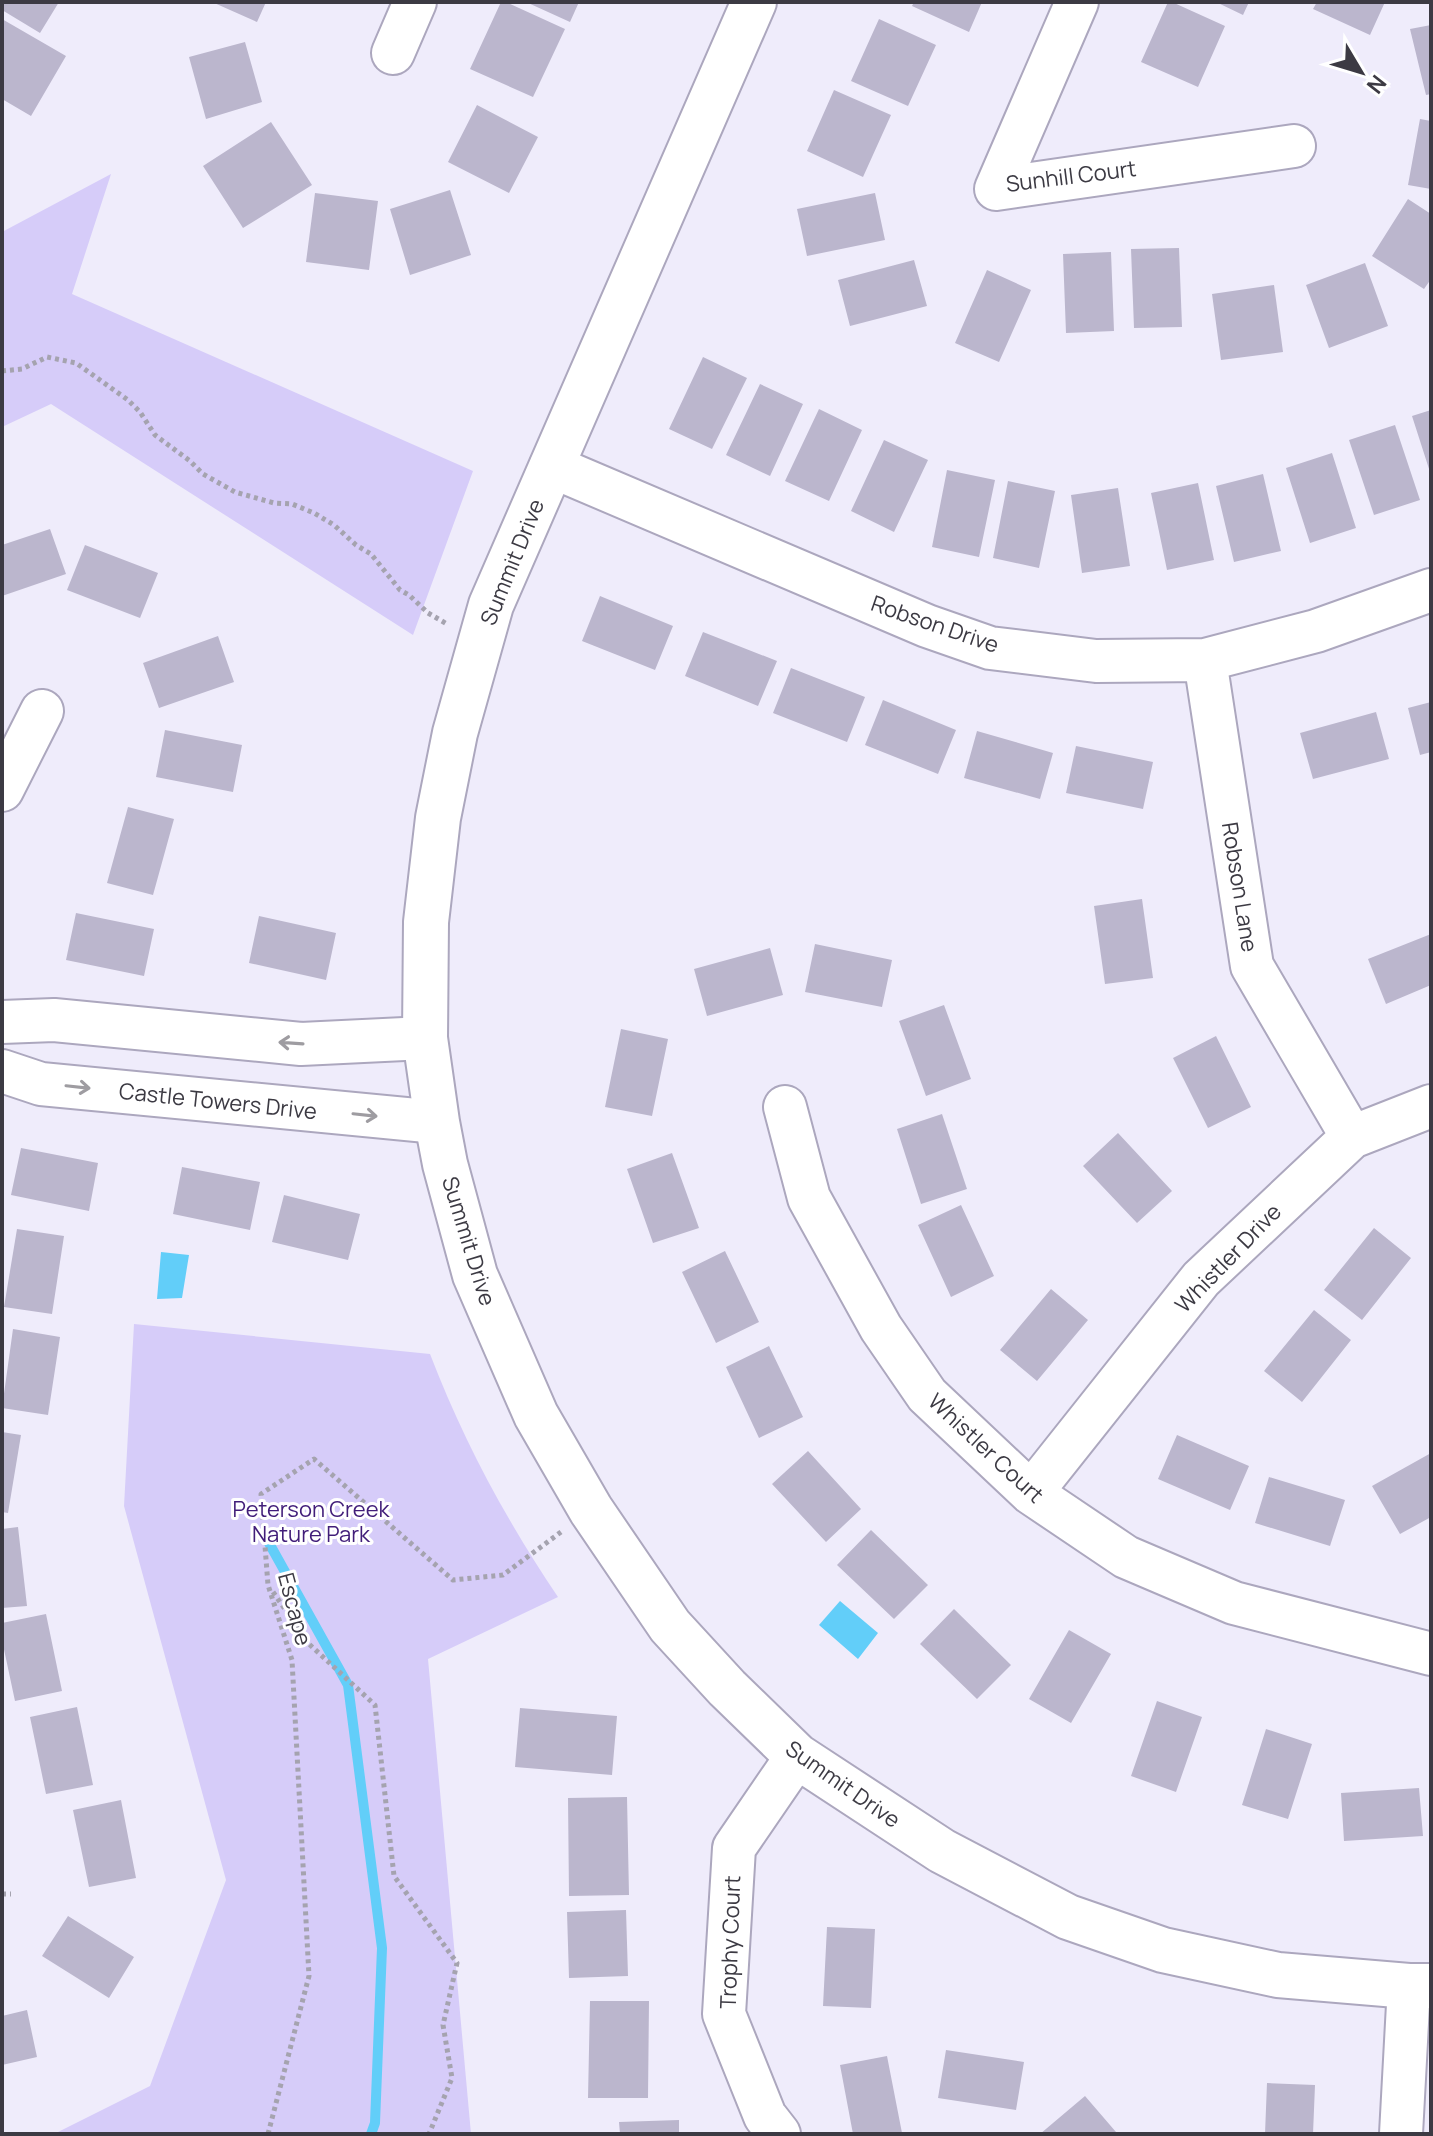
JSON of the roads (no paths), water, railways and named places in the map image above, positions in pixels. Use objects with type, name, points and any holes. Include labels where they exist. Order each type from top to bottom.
[{"type":"main road","name":"Summit Drive","points":[[754,2],[491,605],[455,733],[438,818],[426,922],[425,1038],[445,1164],[475,1275],[536,1415],[591,1510],[670,1626],[727,1688],[797,1756],[942,1851],[1068,1917],[1163,1950],[1278,1975],[1420,1986]]},
{"type":"street","points":[[393,53],[415,2]]},
{"type":"street","name":"Sunhill Court","points":[[1077,2],[996,189],[1294,146]]},
{"type":"street","name":"Robson Drive","points":[[551,466],[927,626],[990,648],[1096,661],[1205,660],[1316,631],[1431,590]]},
{"type":"street","name":"Robson Lane","points":[[1205,660],[1252,966],[1352,1137]]},
{"type":"street","points":[[2,790],[42,711]]},
{"type":"street","points":[[2,1022],[54,1020],[301,1044],[425,1038]]},
{"type":"street","name":"Castle Towers Drive","points":[[2,1071],[41,1084],[437,1122]]},
{"type":"street","name":"Whistler Drive","points":[[1031,1493],[1201,1279],[1352,1137],[1431,1106]]},
{"type":"street","name":"Whistler Court","points":[[785,1107],[809,1198],[881,1328],[927,1395],[1031,1493],[1126,1557],[1234,1603],[1431,1654]]},
{"type":"street","name":"Trophy Court","points":[[779,2134],[765,2116],[724,2014],[734,1848],[797,1756]]},
{"type":"street","points":[[1401,2134],[1420,1986]]},
{"type":"water","points":[[161,1252],[189,1255],[182,1298],[157,1299]]},
{"type":"water","points":[[840,1601],[878,1633],[858,1659],[819,1625]]},
{"type":"waterway","points":[[269,1543],[348,1685],[382,1948],[375,2123],[371,2134]]},
{"type":"park label","name":"Peterson Creek Nature Park","points":[[311,1522]]}]
